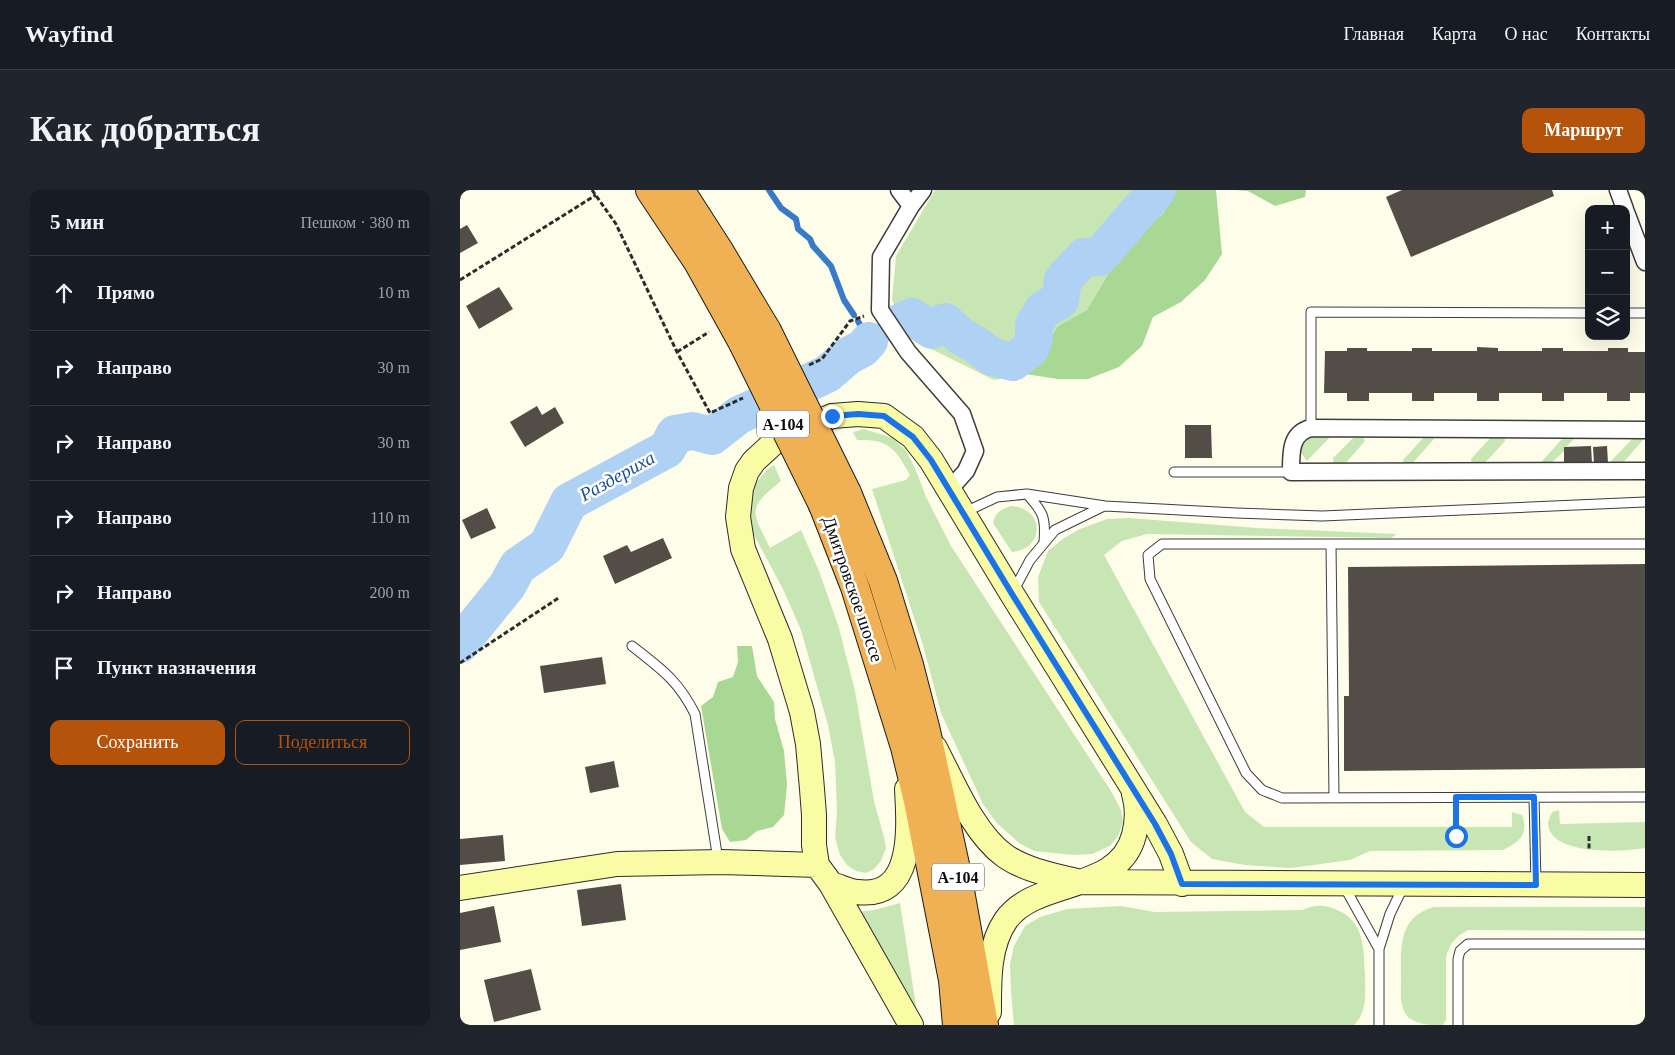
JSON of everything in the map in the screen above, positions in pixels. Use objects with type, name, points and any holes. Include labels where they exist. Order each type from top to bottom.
[{"type":"highway","name":"Дмитровское шоссе","points":[[650,190],[698,262],[743,342],[823,505],[855,587],[905,747],[918,802],[953,980],[957,1025]]},
{"type":"highway","name":"Дмитровское шоссе","points":[[680,190],[767,331],[847,493],[883,582],[909,665],[926,731],[957,874],[984,1025]]},
{"type":"street","points":[[899,190],[911,206]]},
{"type":"street","points":[[923,190],[911,206],[881,257],[880,310],[908,352],[962,414],[975,451],[966,471],[949,490]]},
{"type":"street","points":[[1618,190],[1624,205]]},
{"type":"street","points":[[1630,221],[1645,262]]},
{"type":"street","points":[[911,1025],[831,884],[817,865],[814,845],[814,815],[808,744],[802,712],[780,639],[743,549],[738,517],[741,488],[747,471],[754,461],[778,439],[832,416],[858,414],[884,416],[913,437],[931,460],[962,514],[1155,824],[1171,854],[1182,884]]},
{"type":"street","points":[[1645,430],[1311,428],[1303,430],[1293,443],[1291,472],[1645,471]]},
{"type":"street","points":[[926,731],[960,797],[978,827],[991,843],[1006,856],[1023,865],[1047,874],[1081,882],[1645,885]]},
{"type":"street","points":[[831,884],[857,892],[879,891],[891,885],[901,872],[907,845],[908,809],[905,747]]},
{"type":"street","points":[[990,1025],[990,961],[997,936],[1007,919],[1018,908],[1060,888],[1102,874],[1119,861],[1133,840],[1137,821],[1138,806],[1131,785]]},
{"type":"street","points":[[460,888],[618,864],[718,863],[817,865]]},
{"type":"lane","points":[[1311,428],[1312,312],[1585,313]]},
{"type":"lane","points":[[1630,313],[1645,313]]},
{"type":"lane","points":[[1174,472],[1291,472]]},
{"type":"lane","points":[[1027,494],[1038,506],[1046,522],[1044,542]]},
{"type":"lane","points":[[962,514],[997,497],[1027,494],[1105,506],[1236,514],[1322,516],[1645,502]]},
{"type":"lane","points":[[1012,594],[1030,560],[1055,530],[1105,506]]},
{"type":"lane","points":[[1645,544],[1162,544],[1148,555],[1150,579],[1246,773],[1262,790],[1282,798],[1645,797]]},
{"type":"lane","points":[[1331,544],[1334,798]]},
{"type":"lane","points":[[632,646],[668,673],[687,698],[694,714],[718,863]]},
{"type":"lane","points":[[1534,797],[1536,885]]},
{"type":"lane","points":[[1343,884],[1378,949]]},
{"type":"lane","points":[[1378,1025],[1378,949],[1390,914],[1405,884]]},
{"type":"lane","points":[[1458,1025],[1458,959],[1460,951],[1468,944],[1645,944]]},
{"type":"path","points":[[460,280],[596,195]]},
{"type":"path","points":[[677,352],[709,332]]},
{"type":"path","points":[[460,664],[560,597]]},
{"type":"path","points":[[1456,797],[1456,836]]},
{"type":"path","points":[[1589,836],[1589,850]]},
{"type":"green space","points":[[935,190],[1176,190],[1163,214],[1138,231],[1118,255],[1087,310],[1058,326],[1025,374],[994,380],[909,338],[892,300],[896,256]]},
{"type":"green space","points":[[1176,190],[1216,190],[1222,254],[1205,280],[1181,302],[1153,317],[1142,346],[1119,367],[1088,379],[1058,379],[1025,374],[1058,326],[1087,310],[1118,256],[1138,231],[1163,214]]},
{"type":"green space","points":[[1234,190],[1306,190],[1305,197],[1275,206],[1248,191]]},
{"type":"green space","points":[[864,429],[893,438],[907,452],[926,497],[951,546],[1111,791],[1121,810],[1123,822],[1118,836],[1110,846],[1092,854],[1073,855],[1034,851],[1019,843],[996,822],[983,804],[941,713],[923,645],[872,489],[906,480],[910,475],[900,458],[890,447],[877,441],[857,440],[853,432]]},
{"type":"green space","points":[[1312,435],[1331,436],[1307,461],[1301,453],[1302,445]]},
{"type":"green space","points":[[1355,436],[1363,436],[1365,441],[1344,465],[1334,464],[1333,458]]},
{"type":"green space","points":[[1425,436],[1434,436],[1434,439],[1411,465],[1404,465],[1403,460]]},
{"type":"green space","points":[[1492,436],[1504,436],[1505,441],[1483,465],[1472,464],[1471,459]]},
{"type":"green space","points":[[1565,436],[1575,438],[1564,447],[1564,451],[1549,465],[1543,464],[1542,461]]},
{"type":"green space","points":[[1635,436],[1641,436],[1643,440],[1621,465],[1614,464],[1611,461]]},
{"type":"green space","points":[[774,465],[781,481],[757,505],[756,518],[770,548],[801,530],[819,571],[839,628],[855,691],[874,801],[886,848],[881,861],[874,869],[866,873],[856,871],[847,865],[840,855],[835,838],[837,811],[835,762],[828,725],[801,630],[783,589],[749,526],[747,506],[754,485]]},
{"type":"green space","points":[[1012,506],[1023,509],[1031,514],[1037,529],[1031,544],[1023,549],[1012,552],[993,523],[1000,511]]},
{"type":"green space","points":[[1129,518],[1257,528],[1397,534],[1391,538],[1147,534],[1122,541],[1104,555],[1245,812],[1264,827],[1512,827],[1512,812],[1522,815],[1524,832],[1522,837],[1503,850],[1370,851],[1350,860],[1291,868],[1245,865],[1212,859],[1191,842],[1039,602],[1038,577],[1048,551],[1064,538],[1080,529],[1107,519]]},
{"type":"green space","points":[[737,646],[752,646],[757,676],[774,702],[775,719],[784,751],[787,785],[784,815],[773,827],[757,831],[746,840],[730,842],[722,829],[701,706],[713,697],[718,682],[733,677],[738,662]]},
{"type":"green space","points":[[1559,810],[1560,824],[1645,822],[1645,848],[1605,851],[1573,846],[1560,841],[1552,834],[1548,823],[1552,812]]},
{"type":"green space","points":[[900,903],[918,1019],[857,912],[874,910]]},
{"type":"green space","points":[[1121,906],[1155,912],[1302,910],[1318,906],[1335,909],[1352,920],[1357,927],[1363,944],[1365,1001],[1362,1014],[1354,1025],[1014,1025],[1010,964],[1014,946],[1025,926],[1040,917],[1067,909]]},
{"type":"green space","points":[[1434,907],[1645,907],[1645,931],[1468,930],[1453,941],[1446,958],[1446,1020],[1443,1025],[1430,1025],[1409,1018],[1404,1010],[1401,996],[1401,958],[1407,927],[1413,918]]},
{"type":"building","points":[[1402,190],[1552,190],[1554,196],[1411,257],[1386,197]]},
{"type":"building","points":[[467,225],[478,243],[460,253],[460,229]]},
{"type":"building","points":[[499,287],[513,309],[479,329],[466,306]]},
{"type":"building","points":[[1477,347],[1498,348],[1498,351],[1542,351],[1542,348],[1563,348],[1563,351],[1608,351],[1608,348],[1628,348],[1628,352],[1645,352],[1645,393],[1630,393],[1630,401],[1607,401],[1607,393],[1564,393],[1564,401],[1542,401],[1542,393],[1499,393],[1499,401],[1477,401],[1477,393],[1434,393],[1434,401],[1412,401],[1412,393],[1369,393],[1369,401],[1347,401],[1347,393],[1324,393],[1325,351],[1347,351],[1347,348],[1367,348],[1367,351],[1412,351],[1412,348],[1432,348],[1432,351],[1477,351]]},
{"type":"building","points":[[537,406],[542,415],[555,407],[564,423],[525,447],[510,422]]},
{"type":"building","points":[[1185,425],[1211,425],[1212,458],[1185,458]]},
{"type":"building","points":[[1591,446],[1592,463],[1564,463],[1564,447]]},
{"type":"building","points":[[1607,446],[1608,463],[1594,463],[1593,447]]},
{"type":"building","points":[[487,508],[496,528],[471,539],[462,520]]},
{"type":"building","points":[[663,538],[672,558],[615,584],[603,556],[627,545],[631,552]]},
{"type":"building","points":[[1645,564],[1645,768],[1344,771],[1344,696],[1349,696],[1348,567]]},
{"type":"building","points":[[602,657],[606,684],[544,693],[540,666]]},
{"type":"building","points":[[614,761],[619,787],[590,793],[585,767]]},
{"type":"building","points":[[503,835],[505,861],[460,865],[460,839]]},
{"type":"building","points":[[621,884],[626,920],[582,926],[577,890]]},
{"type":"building","points":[[494,906],[501,942],[460,950],[460,913]]},
{"type":"building","points":[[531,969],[541,1010],[494,1022],[484,980]]},
{"type":"waterway","points":[[769,190],[781,208],[796,219],[798,229],[810,239],[813,246],[831,266],[844,300],[854,315]]},
{"type":"waterway","name":"Раздериха","points":[[897,324],[912,317],[932,330],[945,322],[962,337],[992,357],[1013,362],[1030,349],[1034,338],[1034,325],[1043,310],[1060,300],[1063,280],[1084,257],[1099,257],[1157,190]]},
{"type":"waterway","points":[[858,321],[869,341]]},
{"type":"waterway","name":"Раздериха","points":[[460,644],[507,586],[518,566],[547,546],[569,502],[667,449],[675,434],[693,431],[712,436],[739,415],[827,374],[848,356],[863,348],[869,341]]},
{"type":"route","points":[[832,416],[858,414],[884,416],[913,437],[931,460],[962,514],[1155,824],[1171,854],[1182,884],[1536,885],[1534,797],[1456,797],[1456,836]]}]
